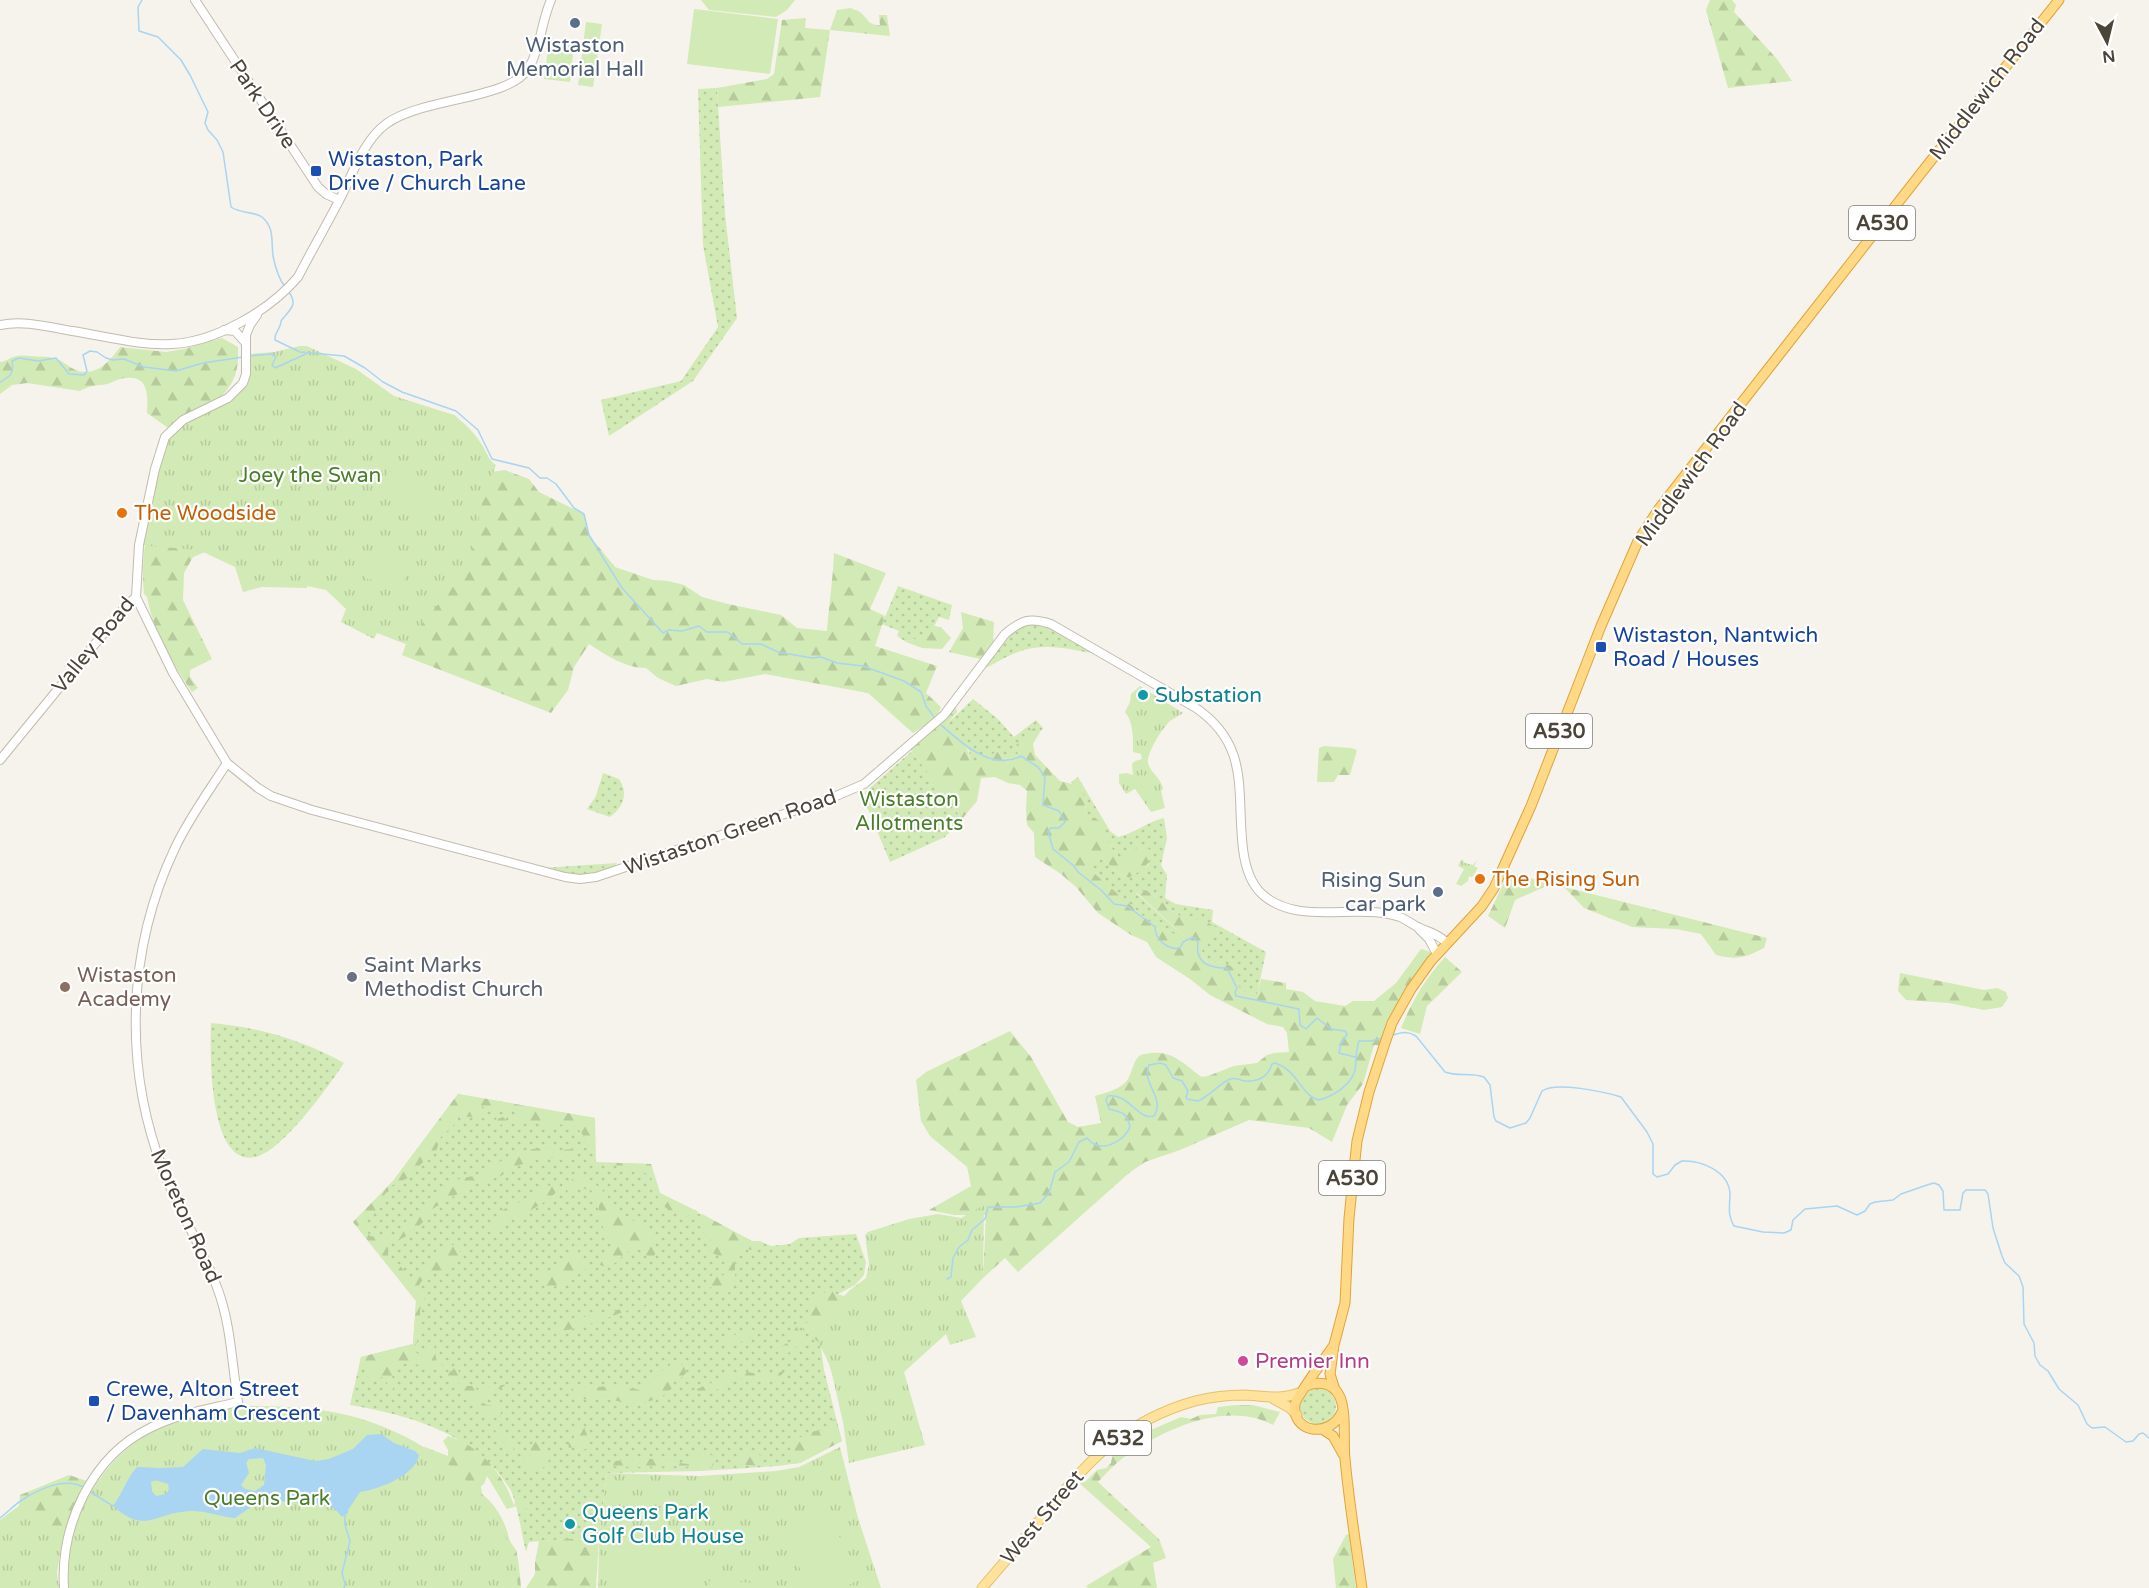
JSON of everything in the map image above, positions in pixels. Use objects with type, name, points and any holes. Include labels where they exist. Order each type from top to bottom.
[{"type":"highway","name":"Middlewich Road","points":[[1335,1390],[1330,1374],[1334,1345],[1345,1303],[1350,1198],[1357,1141],[1369,1092],[1392,1023],[1411,989],[1437,954],[1482,906],[1506,865],[1601,626],[1638,541],[1658,510],[2059,0]]},
{"type":"highway","name":"Middlewich Road","points":[[1306,1386],[1334,1345]]},
{"type":"highway","points":[[1342,1411],[1335,1422],[1322,1429],[1310,1429],[1302,1424],[1295,1404],[1299,1394],[1306,1386],[1321,1383],[1335,1390],[1341,1400],[1342,1411],[1345,1458],[1362,1588]]},
{"type":"highway","points":[[1322,1429],[1333,1436],[1345,1458]]},
{"type":"main road","name":"West Street","points":[[982,1588],[1084,1467],[1127,1431],[1152,1417],[1197,1401],[1234,1395],[1272,1398],[1299,1394]]},
{"type":"main road","name":"West Street","points":[[1272,1398],[1290,1408],[1297,1415]]},
{"type":"street","name":"Park Drive","points":[[195,0],[318,187],[339,200]]},
{"type":"street","points":[[245,346],[250,325],[260,312],[298,277],[371,140],[387,123],[411,112],[500,88],[523,76],[535,54],[551,0]]},
{"type":"street","points":[[0,325],[25,323],[165,344],[184,342],[223,330],[260,312]]},
{"type":"street","points":[[223,330],[235,331],[245,346]]},
{"type":"street","name":"Valley Road","points":[[0,760],[126,606],[136,597],[139,545],[155,469],[165,437],[183,420],[220,403],[236,392],[243,382],[247,361],[245,346]]},
{"type":"street","name":"Wistaston Green Road","points":[[136,597],[173,673],[227,763],[258,788],[287,802],[565,877],[580,879],[596,877],[854,790],[874,777],[944,715],[1005,634],[1024,621],[1035,619],[1051,624],[1196,708],[1215,724],[1232,748],[1237,762],[1244,855],[1247,870],[1262,894],[1290,908],[1335,913],[1369,912],[1399,917],[1418,928],[1439,934],[1447,943]]},
{"type":"street","name":"Moreton Road","points":[[64,1588],[64,1565],[71,1526],[90,1485],[116,1453],[150,1428],[188,1414],[238,1402],[227,1322],[221,1299],[209,1266],[178,1206],[155,1148],[142,1097],[135,1041],[135,999],[139,965],[146,927],[156,894],[185,829],[227,763]]},
{"type":"street","name":"Wistaston Green Road","points":[[1418,928],[1429,939],[1437,954]]},
{"type":"green space","points":[[701,0],[795,0],[787,10],[776,17],[709,10]]},
{"type":"green space","points":[[1710,0],[1732,0],[1736,5],[1734,12],[1777,59],[1792,81],[1728,88],[1706,10]]},
{"type":"green space","points":[[851,8],[876,25],[880,25],[879,15],[887,15],[890,36],[830,30],[837,10]]},
{"type":"green space","points":[[694,9],[778,19],[770,74],[687,64]]},
{"type":"green space","points":[[806,18],[805,28],[830,30],[820,97],[718,107],[717,88],[767,79],[774,74],[782,20]]},
{"type":"green space","points":[[586,22],[602,24],[593,87],[578,85]]},
{"type":"green space","points":[[549,42],[574,45],[570,82],[544,79]]},
{"type":"green space","points":[[717,88],[725,214],[737,318],[693,381],[609,436],[601,400],[681,381],[718,327],[703,245],[698,89]]},
{"type":"green space","points":[[222,338],[238,347],[238,356],[236,372],[231,385],[214,404],[217,547],[193,557],[184,573],[183,600],[212,659],[190,670],[190,677],[198,688],[192,692],[165,647],[144,594],[143,574],[147,533],[171,430],[147,413],[146,388],[134,378],[124,378],[80,391],[27,383],[12,385],[0,394],[0,362],[19,356],[49,357],[85,372],[102,366],[120,347],[166,352]]},
{"type":"green space","name":"Joey the Swan","points":[[307,346],[356,369],[394,396],[454,415],[473,432],[496,465],[483,499],[469,566],[406,644],[377,633],[374,639],[341,622],[346,609],[326,590],[307,586],[307,588],[262,587],[243,592],[235,567],[199,550],[139,545],[165,437],[183,420],[220,403],[243,382],[249,354],[274,352]]},
{"type":"green space","points":[[505,470],[529,479],[539,492],[584,514],[589,535],[615,567],[653,580],[684,585],[702,597],[781,615],[797,628],[827,631],[834,553],[886,573],[870,609],[885,616],[875,646],[937,666],[926,693],[941,707],[938,714],[913,733],[868,693],[765,674],[723,682],[707,679],[676,686],[658,678],[646,668],[623,663],[589,644],[574,667],[568,690],[551,713],[402,655],[406,644],[390,638],[477,474]]},
{"type":"green space","points":[[389,471],[443,493],[433,518],[379,496]]},
{"type":"green space","points":[[366,555],[406,558],[404,581],[365,579]]},
{"type":"green space","points":[[898,586],[952,605],[949,620],[939,617],[930,634],[906,642],[897,636],[899,631],[882,624]]},
{"type":"green space","points":[[961,612],[994,622],[993,644],[980,659],[949,652],[963,628]]},
{"type":"green space","points":[[1035,622],[1050,626],[1100,655],[1062,648],[1033,648],[1013,654],[980,671],[1005,637],[1016,628]]},
{"type":"green space","points":[[934,626],[941,627],[951,638],[942,649],[922,648],[906,642],[930,634]]},
{"type":"green space","points":[[1140,686],[1183,713],[1167,724],[1148,759],[1151,769],[1162,784],[1161,791],[1165,808],[1151,812],[1135,789],[1126,794],[1119,783],[1119,774],[1133,775],[1132,764],[1142,759],[1141,754],[1133,752],[1131,726],[1125,712],[1131,694]]},
{"type":"green space","points":[[973,699],[998,719],[1014,737],[1036,720],[1043,728],[1040,732],[1035,728],[1019,756],[1004,759],[997,751],[977,766],[970,762],[969,751],[947,724]]},
{"type":"green space","points":[[954,701],[957,712],[947,724],[963,741],[968,750],[970,762],[977,765],[997,751],[1004,759],[1018,756],[1016,745],[1035,727],[1040,732],[1033,744],[1035,755],[1060,781],[1080,786],[1085,798],[1086,814],[1100,821],[1105,829],[1105,839],[1119,858],[1125,858],[1137,848],[1150,850],[1148,864],[1129,878],[1117,872],[1102,858],[1088,868],[1158,929],[1185,937],[1136,892],[1146,890],[1185,920],[1204,920],[1217,928],[1201,949],[1207,962],[1225,963],[1234,968],[1241,992],[1257,994],[1261,979],[1286,983],[1286,989],[1303,992],[1315,1001],[1345,1006],[1353,1001],[1374,1001],[1396,983],[1421,949],[1437,954],[1384,1046],[1374,1045],[1363,1084],[1347,1105],[1332,1142],[1309,1128],[1249,1120],[1180,1150],[1145,1162],[1129,1173],[1018,1272],[1005,1258],[983,1278],[986,1215],[954,1215],[929,1210],[971,1186],[967,1167],[930,1136],[921,1121],[916,1080],[926,1072],[1010,1031],[1031,1057],[1068,1122],[1078,1127],[1101,1123],[1095,1096],[1122,1085],[1129,1076],[1136,1059],[1141,1055],[1160,1053],[1173,1056],[1202,1077],[1234,1066],[1257,1063],[1267,1055],[1289,1052],[1287,1033],[1283,1027],[1267,1024],[1210,995],[1156,957],[1147,942],[1131,935],[1098,913],[1076,887],[1035,857],[1034,833],[1027,825],[1027,791],[1020,785],[995,777],[981,778],[977,801],[962,819],[908,746]]},
{"type":"green space","points":[[1324,746],[1357,750],[1350,775],[1338,775],[1334,782],[1317,782],[1319,748]]},
{"type":"green space","name":"Wistaston Allotments","points":[[912,751],[962,819],[945,837],[890,862],[862,795]]},
{"type":"green space","points":[[603,773],[619,779],[624,790],[621,805],[610,817],[587,809],[596,796]]},
{"type":"green space","points":[[1078,777],[1110,831],[1118,837],[1164,818],[1167,838],[1161,865],[1167,875],[1165,898],[1176,904],[1213,910],[1212,922],[1266,952],[1257,994],[1241,992],[1225,963],[1207,962],[1201,949],[1216,928],[1204,920],[1185,920],[1146,890],[1136,893],[1186,938],[1158,929],[1087,868],[1102,858],[1117,872],[1129,878],[1149,864],[1119,858],[1105,839],[1105,829],[1086,814],[1085,798],[1071,782]]},
{"type":"green space","points":[[1462,859],[1465,863],[1473,865],[1478,859],[1474,866],[1478,868],[1472,877],[1469,876],[1468,881],[1461,886],[1456,884],[1464,869],[1458,866]]},
{"type":"green space","points":[[617,863],[613,868],[585,876],[573,876],[542,868]]},
{"type":"green space","points":[[1509,872],[1551,884],[1515,900],[1505,928],[1488,916]]},
{"type":"green space","points":[[1564,887],[1767,938],[1764,948],[1746,956],[1736,958],[1716,955],[1701,934],[1676,929],[1632,927],[1584,908]]},
{"type":"green space","points":[[1445,957],[1462,972],[1427,1006],[1420,1034],[1401,1028],[1420,991]]},
{"type":"green space","points":[[1900,973],[1984,990],[1997,988],[2006,992],[2008,998],[2002,1007],[1984,1010],[1949,1003],[1906,1000],[1898,991]]},
{"type":"green space","points":[[211,1023],[280,1036],[344,1063],[317,1101],[292,1130],[267,1152],[256,1157],[240,1156],[229,1145],[220,1127],[212,1081]]},
{"type":"green space","points":[[458,1094],[595,1118],[596,1162],[651,1164],[660,1193],[752,1241],[760,1241],[771,1246],[790,1244],[799,1238],[856,1234],[866,1262],[864,1275],[855,1285],[825,1301],[816,1313],[824,1370],[842,1441],[800,1463],[778,1466],[701,1471],[607,1473],[599,1537],[529,1542],[526,1552],[513,1494],[496,1470],[479,1454],[440,1430],[418,1421],[350,1405],[361,1357],[413,1344],[416,1301],[353,1222],[393,1181]]},
{"type":"green space","points":[[458,1094],[595,1118],[595,1150],[589,1147],[579,1130],[572,1126],[558,1125],[548,1128],[543,1124],[524,1119],[519,1125],[514,1120],[516,1115],[513,1110],[505,1109],[495,1112],[478,1105],[476,1108],[478,1110],[495,1120],[503,1117],[507,1122],[494,1128],[482,1117],[466,1117],[458,1112],[458,1121],[440,1138],[437,1149],[412,1176],[391,1186],[382,1198],[380,1207],[366,1219],[366,1230],[370,1236],[394,1237],[408,1219],[420,1216],[437,1191],[444,1185],[487,1173],[507,1157],[541,1148],[550,1148],[553,1151],[571,1149],[585,1144],[585,1148],[567,1157],[542,1158],[513,1167],[501,1176],[471,1186],[429,1211],[426,1219],[411,1234],[394,1242],[388,1242],[388,1255],[411,1279],[425,1268],[437,1250],[461,1242],[456,1260],[424,1279],[419,1285],[425,1305],[420,1309],[420,1333],[414,1350],[420,1356],[425,1346],[431,1342],[435,1348],[436,1361],[441,1363],[445,1372],[448,1373],[453,1370],[456,1362],[463,1359],[458,1369],[462,1383],[459,1384],[435,1369],[404,1364],[392,1369],[393,1390],[389,1388],[384,1376],[376,1380],[369,1380],[366,1371],[359,1367],[361,1357],[413,1344],[416,1301],[353,1222],[393,1181]]},
{"type":"green space","points":[[616,1163],[651,1164],[660,1193],[699,1212],[691,1213],[686,1217],[667,1209],[657,1196],[650,1174],[623,1172],[623,1169],[617,1167]]},
{"type":"green space","points":[[577,1173],[583,1174],[582,1180],[594,1183],[605,1193],[614,1211],[646,1227],[657,1241],[655,1243],[657,1251],[654,1256],[648,1257],[641,1250],[634,1249],[629,1250],[614,1264],[600,1265],[602,1256],[608,1254],[613,1247],[612,1239],[603,1230],[603,1221],[599,1218],[599,1205],[591,1190],[580,1188],[569,1194],[566,1188]]},
{"type":"green space","points":[[544,1185],[560,1187],[540,1205],[495,1229],[491,1228],[493,1221],[501,1212],[530,1197]]},
{"type":"green space","points":[[984,1205],[983,1278],[961,1301],[976,1337],[950,1345],[946,1334],[904,1372],[925,1445],[849,1463],[843,1422],[830,1365],[818,1342],[818,1322],[850,1290],[866,1278],[869,1264],[865,1235],[868,1232],[909,1219],[938,1214],[961,1218]]},
{"type":"green space","points":[[702,1214],[752,1241],[760,1241],[760,1248],[744,1249],[735,1257],[733,1288],[726,1294],[708,1286],[706,1280],[714,1274],[720,1276],[726,1274],[726,1263],[724,1258],[710,1252],[712,1240],[706,1239],[702,1228],[696,1224],[696,1219]]},
{"type":"green space","points":[[583,1238],[587,1242],[578,1250],[576,1257],[587,1260],[588,1268],[572,1279],[547,1290],[538,1277],[542,1271],[551,1271],[559,1262],[565,1260],[571,1249]]},
{"type":"green space","points":[[831,1290],[852,1298],[833,1361],[842,1417],[824,1352],[816,1340],[803,1330],[803,1326],[809,1320],[808,1311],[816,1296]]},
{"type":"green space","points":[[646,1302],[647,1304],[591,1324],[556,1332],[556,1326],[567,1322]]},
{"type":"green space","points":[[795,1325],[805,1340],[804,1343],[797,1344],[794,1352],[778,1354],[786,1343],[791,1342],[793,1337],[791,1329]]},
{"type":"green space","points":[[750,1327],[755,1332],[754,1336],[735,1344],[723,1344],[727,1336],[740,1334],[744,1329]]},
{"type":"green space","points":[[677,1361],[684,1366],[686,1373],[681,1378],[673,1377],[668,1380],[673,1388],[659,1398],[650,1401],[635,1403],[618,1401],[598,1393],[587,1399],[576,1400],[571,1391],[575,1382],[583,1388],[610,1386],[642,1390],[665,1368]]},
{"type":"green space","points":[[740,1371],[774,1376],[779,1372],[784,1372],[776,1381],[744,1377],[719,1389],[699,1394],[697,1389]]},
{"type":"green space","points":[[508,1384],[480,1399],[487,1405],[505,1408],[506,1411],[501,1412],[500,1417],[496,1416],[493,1419],[514,1449],[512,1452],[508,1450],[479,1406],[466,1399],[462,1391],[466,1386],[475,1386],[477,1390]]},
{"type":"green space","points":[[1318,1388],[1331,1393],[1336,1406],[1331,1419],[1318,1424],[1305,1419],[1300,1406],[1305,1393]]},
{"type":"green space","points":[[1253,1405],[1280,1412],[1273,1425],[1255,1418],[1237,1416],[1199,1420],[1180,1427],[1145,1444],[1125,1457],[1098,1482],[1159,1539],[1166,1558],[1153,1563],[1157,1588],[1088,1588],[1086,1586],[1151,1547],[1078,1482],[1085,1482],[1097,1470],[1106,1468],[1111,1463],[1113,1452],[1144,1433],[1181,1417],[1191,1419],[1200,1415],[1216,1414],[1218,1407]]},
{"type":"green space","name":"Queens Park","points":[[247,1406],[322,1410],[347,1415],[378,1424],[436,1455],[461,1475],[483,1499],[500,1526],[512,1556],[518,1588],[68,1588],[71,1543],[78,1520],[87,1499],[115,1460],[132,1445],[160,1428],[231,1408],[233,1411],[245,1409]]},
{"type":"green space","points":[[835,1419],[842,1441],[800,1463],[793,1464],[790,1447],[802,1436],[828,1430],[830,1421]]},
{"type":"green space","points":[[576,1423],[583,1424],[587,1435],[586,1449],[569,1448],[568,1442],[574,1440]]},
{"type":"green space","points":[[448,1436],[470,1446],[489,1463],[504,1483],[514,1506],[516,1496],[521,1496],[525,1502],[527,1516],[521,1515],[517,1506],[507,1509],[487,1476],[481,1486],[482,1494],[499,1514],[516,1550],[521,1588],[505,1588],[422,1450],[425,1447],[448,1456],[448,1450],[443,1441]]},
{"type":"green space","points":[[536,1442],[540,1446],[545,1445],[545,1456],[549,1461],[532,1474],[527,1471],[521,1452],[523,1450],[530,1456],[531,1444]]},
{"type":"green space","points":[[840,1447],[858,1518],[881,1588],[598,1588],[599,1537],[607,1473],[699,1476],[776,1471],[799,1467]]},
{"type":"green space","points":[[743,1450],[758,1451],[761,1458],[756,1466],[737,1464],[735,1457]]},
{"type":"green space","points":[[699,1453],[702,1456],[705,1453],[714,1456],[713,1467],[704,1469],[679,1466],[619,1467],[611,1466],[609,1462],[655,1459],[688,1464]]},
{"type":"green space","points":[[69,1475],[87,1481],[67,1525],[57,1572],[0,1520],[19,1506],[20,1495]]},
{"type":"green space","points":[[19,1506],[62,1537],[57,1572],[59,1588],[0,1588],[0,1520]]},
{"type":"green space","points":[[823,1507],[862,1578],[843,1588],[811,1588],[779,1531]]},
{"type":"green space","points":[[1349,1534],[1356,1588],[1336,1588],[1333,1559],[1346,1535]]},
{"type":"green space","points":[[613,1536],[705,1540],[703,1588],[610,1588]]},
{"type":"green space","points":[[599,1537],[596,1588],[526,1588],[535,1574],[539,1541]]},
{"type":"green space","points":[[709,1581],[760,1583],[760,1588],[709,1588]]},
{"type":"water","points":[[381,1434],[419,1455],[411,1469],[404,1475],[386,1485],[360,1492],[348,1513],[342,1517],[334,1508],[317,1504],[260,1501],[235,1518],[193,1511],[143,1521],[124,1515],[113,1506],[137,1467],[183,1467],[203,1449],[240,1453],[255,1448],[315,1461],[329,1459],[353,1449],[367,1435]],"holes":[[[263,1458],[266,1465],[264,1485],[255,1491],[245,1489],[241,1485],[249,1473],[246,1462],[249,1459]],[[155,1480],[168,1484],[169,1490],[166,1494],[156,1496],[152,1491],[151,1482]]]},
{"type":"waterway","points":[[142,0],[138,7],[139,31],[158,37],[181,60],[190,75],[208,112],[205,123],[223,152],[231,207],[258,215],[266,221],[271,230],[275,264],[285,287]]},
{"type":"waterway","points":[[288,291],[293,303],[281,321],[275,340],[300,352],[344,356],[402,392],[456,411],[478,430],[492,459],[529,468],[540,478],[547,478],[556,484],[574,508],[584,514],[589,535],[622,588],[663,633],[699,626],[707,632],[728,632],[742,644],[761,644],[778,652],[812,658],[821,657],[837,663],[863,666],[904,681],[921,692],[926,706],[936,720]]},
{"type":"waterway","points":[[0,382],[11,374],[12,361],[19,358],[38,361],[56,358],[69,374],[84,375],[87,371],[83,355],[90,351],[113,360],[124,359],[144,367],[176,371],[203,363],[243,357]]},
{"type":"waterway","points":[[248,356],[271,354],[276,357],[272,365],[275,368],[308,353]]},
{"type":"waterway","points":[[939,723],[967,746],[988,758],[1010,760],[1021,756],[1038,767],[1045,777],[1043,805],[1059,811],[1065,822],[1059,828],[1051,828],[1048,831],[1053,849],[1114,904],[1127,906],[1154,926],[1159,939],[1170,947],[1180,948],[1183,942],[1193,937],[1198,942],[1199,955],[1204,963],[1227,968],[1237,988],[1236,996],[1299,1009],[1300,1025],[1306,1029],[1317,1018],[1331,1029],[1345,1031],[1347,1034],[1339,1053],[1355,1057]]},
{"type":"waterway","points":[[1393,1035],[1405,1032],[1416,1036],[1445,1072],[1484,1077],[1490,1085],[1496,1121],[1510,1128],[1526,1123],[1542,1091],[1548,1088],[1580,1088],[1621,1097],[1653,1144],[1653,1174],[1657,1177],[1668,1174],[1675,1165],[1682,1161],[1697,1162],[1712,1168],[1728,1185],[1730,1214],[1734,1226],[1763,1232],[1784,1233],[1791,1230],[1793,1220],[1805,1209],[1837,1206],[1857,1215],[1865,1211],[1870,1204],[1893,1200],[1901,1194],[1934,1183],[1939,1185],[1943,1191],[1944,1210],[1960,1210],[1963,1193],[1966,1190],[1985,1190],[1988,1194],[1993,1228],[2002,1256],[2005,1263],[2019,1276],[2023,1287],[2024,1324],[2034,1343],[2035,1356],[2040,1365],[2048,1371],[2059,1389],[2078,1405],[2087,1424],[2092,1428],[2105,1427],[2126,1442],[2133,1441],[2143,1433],[2149,1438]]},
{"type":"waterway","points":[[947,1279],[951,1277],[953,1258],[959,1247],[968,1240],[972,1230],[985,1219],[988,1207],[1016,1207],[1040,1203],[1049,1193],[1055,1172],[1069,1162],[1079,1142],[1087,1138],[1093,1144],[1105,1146],[1125,1135],[1130,1126],[1127,1118],[1123,1113],[1109,1109],[1106,1100],[1108,1096],[1115,1096],[1128,1102],[1143,1115],[1154,1116],[1157,1103],[1148,1078],[1149,1065],[1160,1063],[1166,1065],[1173,1078],[1182,1081],[1188,1091],[1187,1099],[1198,1101],[1230,1079],[1250,1081],[1262,1078],[1275,1063],[1289,1071],[1308,1094],[1319,1100],[1336,1093],[1350,1080],[1355,1070],[1359,1041],[1383,1038]]},
{"type":"waterway","points":[[0,1518],[22,1500],[44,1488],[70,1483],[85,1488]]},
{"type":"waterway","points":[[89,1491],[113,1506]]},
{"type":"waterway","points":[[344,1588],[342,1573],[350,1541],[345,1525],[345,1515]]},
{"type":"place","name":"Wistaston Memorial Hall","points":[[575,23]]},
{"type":"place","name":"Wistaston, Park Drive / Church Lane","points":[[316,171]]},
{"type":"place","name":"The Woodside","points":[[122,513]]},
{"type":"place","name":"Wistaston, Nantwich Road / Houses","points":[[1601,647]]},
{"type":"place","name":"Substation","points":[[1143,695]]},
{"type":"place","name":"The Rising Sun","points":[[1480,879]]},
{"type":"place","name":"Rising Sun car park","points":[[1438,892]]},
{"type":"place","name":"Saint Marks Methodist Church","points":[[352,977]]},
{"type":"place","name":"Wistaston Academy","points":[[65,987]]},
{"type":"place","name":"Premier Inn","points":[[1243,1361]]},
{"type":"place","name":"Crewe, Alton Street / Davenham Crescent","points":[[94,1401]]},
{"type":"place","name":"Queens Park Golf Club House","points":[[570,1524]]}]
